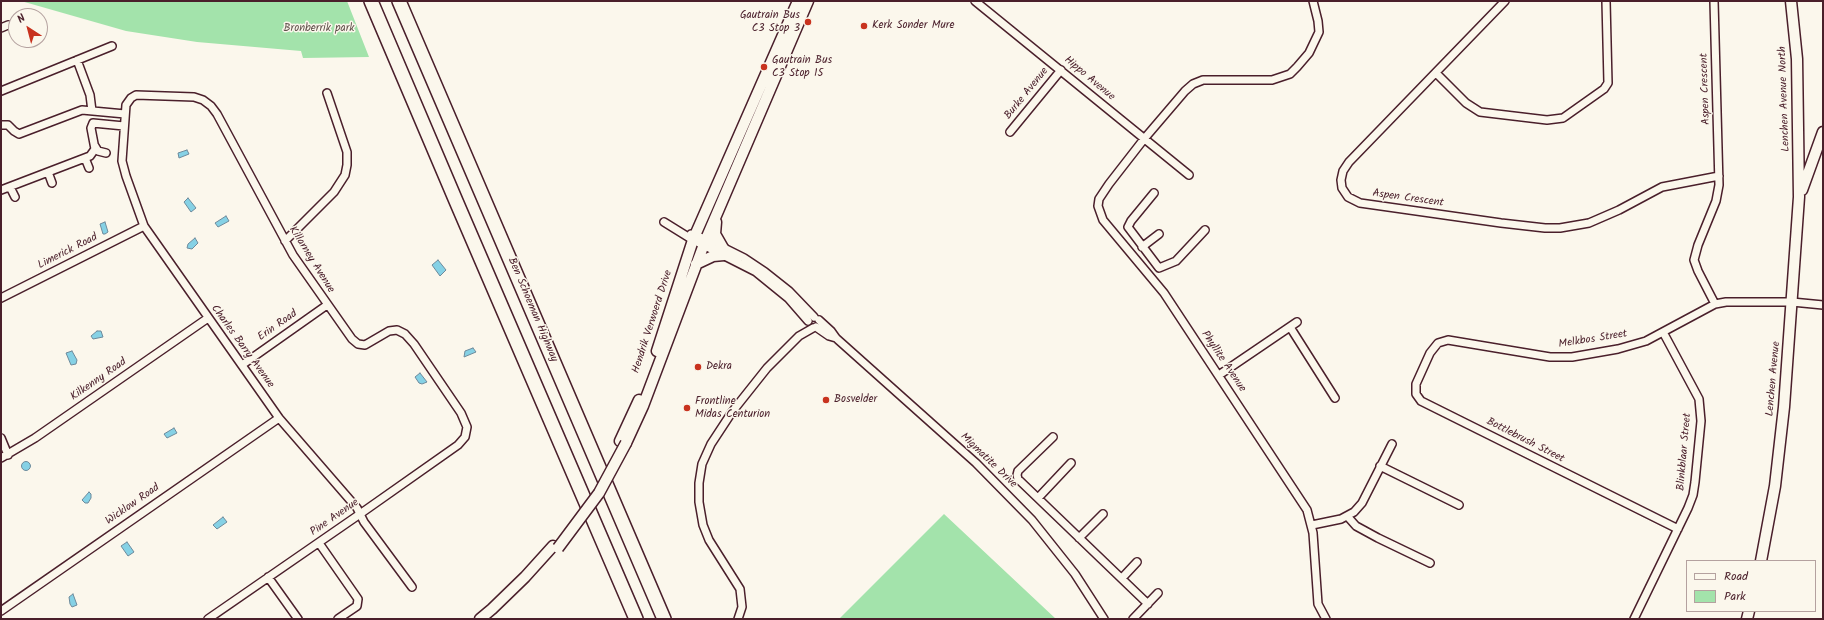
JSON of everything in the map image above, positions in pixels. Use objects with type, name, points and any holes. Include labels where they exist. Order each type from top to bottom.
[{"type":"highway","points":[[371,1],[636,619]]},
{"type":"highway","name":"Ben Schoeman Highway","points":[[399,1],[664,619]]},
{"type":"main road","name":"Hendrik Verwoerd Drive","points":[[488,619],[530,579],[599,493],[623,442],[652,366],[694,238],[798,1]]},
{"type":"main road","name":"Hendrik Verwoerd Drive","points":[[623,442],[641,411],[696,264],[808,1]]},
{"type":"main road","name":"Lenchen Avenue North","points":[[1791,1],[1797,59],[1799,197]]},
{"type":"main road","points":[[1799,197],[1823,132]]},
{"type":"main road","name":"Lenchen Avenue","points":[[1761,560],[1775,486],[1784,407],[1799,197]]},
{"type":"main road","points":[[696,264],[724,252],[715,234],[717,214]]},
{"type":"main road","name":"Hendrik Verwoerd Drive","points":[[480,619],[555,547]]},
{"type":"street","name":"Hippo Avenue","points":[[975,1],[1189,175]]},
{"type":"street","name":"Phyllite Avenue","points":[[1313,1],[1319,27],[1317,38],[1309,53],[1290,74],[1272,80],[1198,81],[1185,91],[1144,139],[1103,192],[1098,206],[1103,220],[1148,272],[1219,375],[1302,502],[1312,525],[1316,596],[1318,604],[1326,619]]},
{"type":"street","name":"Aspen Crescent","points":[[1505,1],[1346,166],[1342,175],[1342,188],[1352,200],[1360,203],[1501,223],[1545,228],[1560,228],[1589,223],[1619,210],[1662,187],[1719,176]]},
{"type":"street","points":[[1436,73],[1466,103],[1480,112],[1542,120],[1556,120],[1563,118],[1604,89],[1608,83],[1606,1]]},
{"type":"street","name":"Aspen Crescent","points":[[1714,1],[1719,176],[1716,201],[1698,245],[1694,260],[1698,272],[1715,304]]},
{"type":"street","points":[[1,90],[112,46]]},
{"type":"street","points":[[77,60],[90,95],[91,126],[95,146],[98,151],[106,153]]},
{"type":"street","name":"Burke Avenue","points":[[1010,132],[1061,70]]},
{"type":"street","points":[[284,241],[334,192],[345,174],[347,152],[327,93]]},
{"type":"street","name":"Killarney Avenue","points":[[136,95],[194,97],[203,100],[211,106],[217,114],[284,241],[352,339],[358,344],[370,344],[393,330],[402,332],[409,337],[461,413],[467,427]]},
{"type":"street","name":"Charles Barry Avenue","points":[[136,95],[127,103],[122,161],[144,226],[279,418],[360,514],[412,587]]},
{"type":"street","points":[[1,125],[8,125],[19,134],[82,110],[90,113],[125,114]]},
{"type":"street","points":[[91,126],[96,123],[124,126]]},
{"type":"street","points":[[1,189],[10,187],[37,173],[48,172],[75,158],[85,158],[93,153],[95,146]]},
{"type":"street","points":[[85,158],[89,168]]},
{"type":"street","points":[[48,172],[52,183]]},
{"type":"street","points":[[10,187],[15,198]]},
{"type":"street","points":[[1154,194],[1128,225],[1129,230],[1156,265],[1161,268],[1173,263],[1205,230]]},
{"type":"street","name":"Migmatite Drive","points":[[664,222],[679,231],[705,242],[765,272],[789,291],[813,323],[831,331],[836,338],[976,463],[1032,520],[1075,574],[1104,619]]},
{"type":"street","name":"Limerick Road","points":[[1,298],[144,226]]},
{"type":"street","points":[[1142,247],[1159,234]]},
{"type":"street","points":[[1148,272],[1156,265]]},
{"type":"street","name":"Melkbos Street","points":[[1438,343],[1444,340],[1454,340],[1508,350],[1564,357],[1618,349],[1646,341],[1715,304],[1726,302],[1792,302],[1823,305]]},
{"type":"street","name":"Erin Road","points":[[242,365],[327,305]]},
{"type":"street","name":"Kilkenny Road","points":[[4,456],[35,438],[208,318]]},
{"type":"street","points":[[1219,375],[1297,322]]},
{"type":"street","points":[[738,619],[742,607],[740,589],[710,540],[703,525],[699,502],[699,483],[702,464],[711,444],[732,412],[768,368],[813,323]]},
{"type":"street","points":[[1290,327],[1335,398]]},
{"type":"street","name":"Blinkblaar Street","points":[[1634,619],[1688,508],[1694,488],[1701,421],[1700,405],[1694,388],[1663,332]]},
{"type":"street","name":"Bottlebrush Street","points":[[1438,343],[1430,352],[1417,380],[1416,392],[1421,401],[1678,530]]},
{"type":"street","name":"Wicklow Road","points":[[1,611],[279,418]]},
{"type":"street","name":"Pine Avenue","points":[[208,619],[458,445],[465,437],[467,427]]},
{"type":"street","points":[[1053,436],[1018,471],[1018,479],[1148,604]]},
{"type":"street","points":[[1,438],[4,456]]},
{"type":"street","points":[[1312,525],[1348,517],[1357,509],[1392,444]]},
{"type":"street","points":[[1038,498],[1071,463]]},
{"type":"street","points":[[1380,466],[1459,505]]},
{"type":"street","points":[[1079,538],[1103,514]]},
{"type":"street","points":[[1348,517],[1356,526],[1430,562]]},
{"type":"street","points":[[319,543],[358,599],[357,606],[338,619]]},
{"type":"street","points":[[1122,578],[1137,562]]},
{"type":"street","points":[[268,577],[298,619]]},
{"type":"street","points":[[1133,619],[1158,593]]},
{"type":"green space","name":"Bronberrik park","points":[[21,1],[347,1],[369,57],[303,58],[301,51],[197,42],[126,31]]},
{"type":"green space","points":[[944,514],[1056,619],[839,619]]},
{"type":"water","points":[[187,150],[189,154],[179,158],[178,153]]},
{"type":"water","points":[[188,198],[196,208],[191,212],[184,202]]},
{"type":"water","points":[[226,216],[229,221],[218,227],[215,223]]},
{"type":"water","points":[[105,222],[108,232],[103,234],[100,224]]},
{"type":"water","points":[[195,238],[198,243],[192,249],[187,248],[188,244]]},
{"type":"water","points":[[438,260],[446,270],[440,276],[432,265]]},
{"type":"water","points":[[97,331],[101,331],[103,337],[93,339],[91,336]]},
{"type":"water","points":[[473,348],[476,352],[464,357],[465,351]]},
{"type":"water","points":[[72,351],[77,360],[76,364],[71,365],[66,353]]},
{"type":"water","points":[[420,373],[427,382],[422,384],[419,383],[415,377]]},
{"type":"water","points":[[174,428],[177,433],[167,438],[164,434]]},
{"type":"water","points":[[26,461],[31,466],[26,471],[21,466]]},
{"type":"water","points":[[89,492],[91,494],[91,498],[88,503],[85,503],[82,500]]},
{"type":"water","points":[[223,517],[227,522],[217,529],[213,525]]},
{"type":"water","points":[[127,542],[134,552],[128,556],[121,546]]},
{"type":"water","points":[[73,594],[77,605],[72,607],[69,597]]},
{"type":"place","name":"Gautrain Bus C3 Stop 3","points":[[808,22]]},
{"type":"place","name":"Kerk Sonder Mure","points":[[864,26]]},
{"type":"place","name":"Gautrain Bus C3 Stop 15","points":[[764,67]]},
{"type":"place","name":"Dekra","points":[[698,367]]},
{"type":"place","name":"Bosvelder","points":[[826,400]]},
{"type":"place","name":"Frontline Midas Centurion","points":[[687,408]]}]
